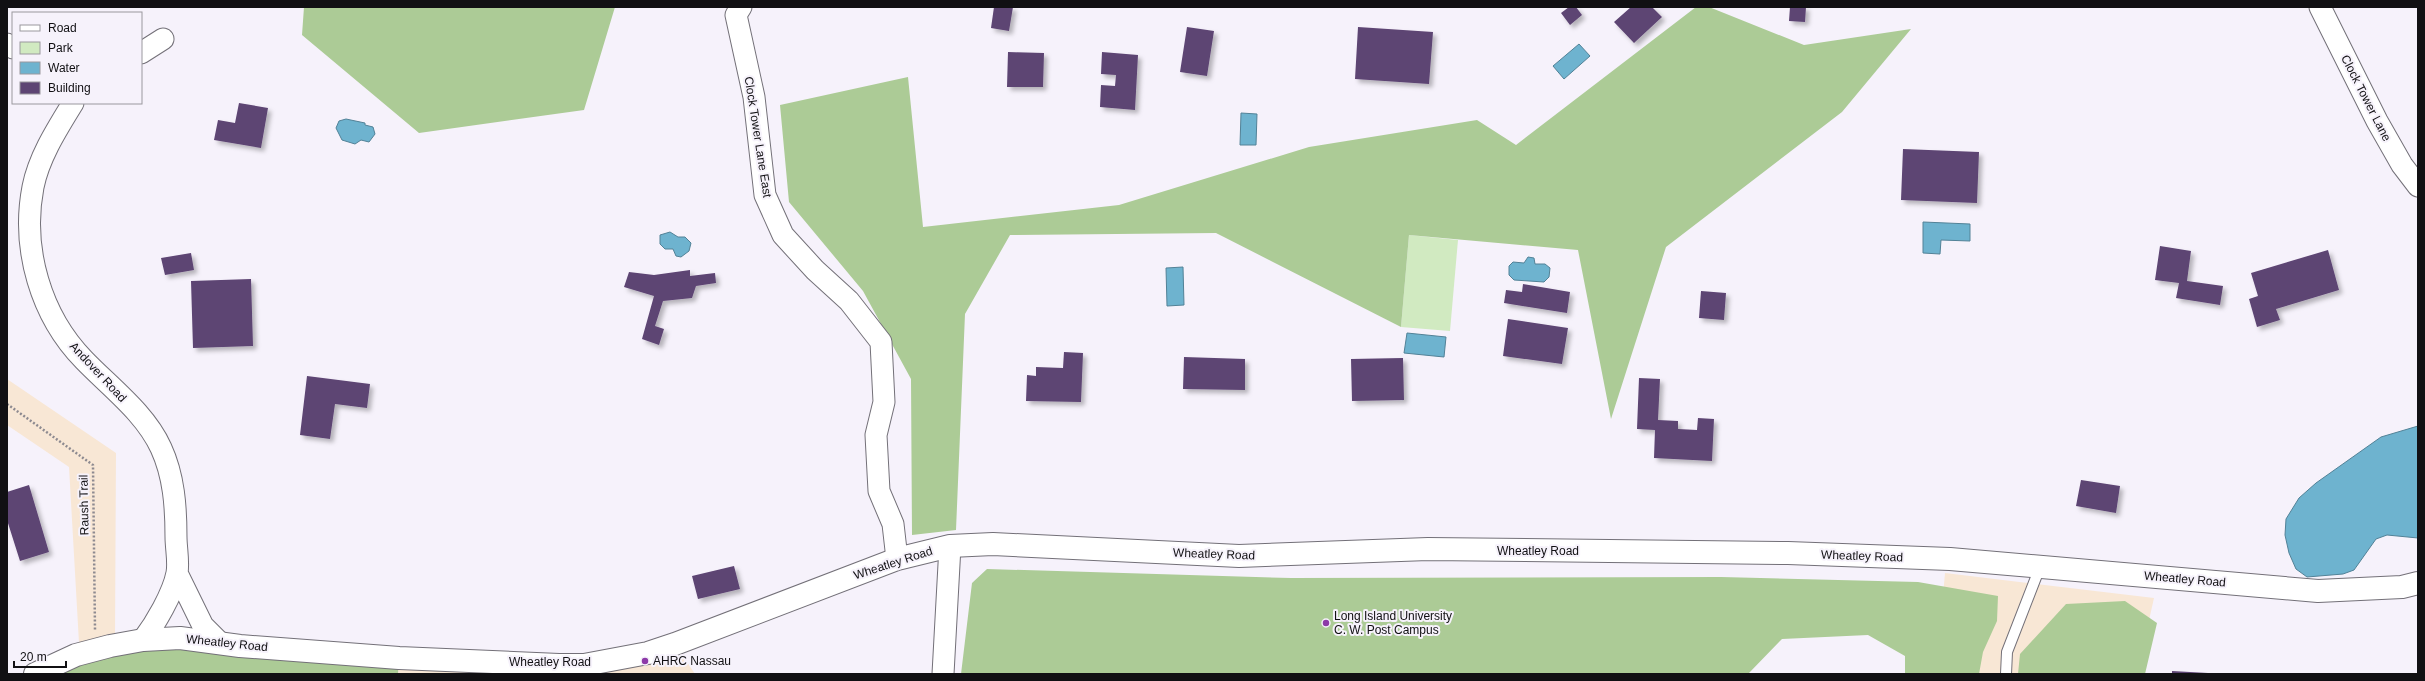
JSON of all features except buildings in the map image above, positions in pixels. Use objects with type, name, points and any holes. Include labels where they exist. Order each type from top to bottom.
[{"type":"main road","name":"Wheatley Road","points":[[35,674],[76,655],[95,650],[143,640],[180,638],[240,646],[399,658],[584,665],[648,653],[675,644],[897,559],[950,546],[994,544],[1239,556],[1428,549],[1788,553],[1950,560],[2318,590],[2402,587],[2418,583]]},
{"type":"street","name":"Clock Tower Lane East","points":[[741,7],[736,15],[754,98],[765,195],[783,235],[815,270],[849,301],[881,342],[884,402],[876,435],[879,491],[892,524],[897,559]]},
{"type":"street","name":"Clock Tower Lane","points":[[2320,7],[2377,122],[2402,165],[2418,186]]},
{"type":"street","points":[[142,52],[163,39]]},
{"type":"street","name":"Andover Road","points":[[72,104],[50,142],[33,187],[30,225],[35,271],[45,304],[61,331],[83,359],[136,411],[162,449],[172,483],[176,509],[177,573],[156,623],[143,640]]},
{"type":"street","points":[[943,674],[950,546]]},
{"type":"street","name":"Andover Road","points":[[177,573],[203,626],[219,642]]},
{"type":"lane","points":[[2006,674],[2007,652],[2040,567]]},
{"type":"path","name":"Raush Trail","points":[[7,404],[93,465],[95,650]]},
{"type":"shaded area","points":[[7,379],[116,453],[115,637],[79,643],[69,467],[7,425]]},
{"type":"shaded area","points":[[1945,573],[2154,598],[2137,674],[1936,674]]},
{"type":"shaded area","name":"AHRC Nassau","points":[[675,644],[695,674],[398,674],[399,658],[559,665]]},
{"type":"green space","points":[[304,7],[615,7],[584,110],[419,133],[302,35]]},
{"type":"green space","points":[[1696,7],[1709,7],[1804,45],[1911,29],[1842,112],[1666,247],[1611,419],[1578,250],[1409,235],[1401,327],[1216,233],[1010,235],[965,314],[956,530],[912,535],[911,379],[863,291],[789,202],[780,105],[908,77],[923,227],[1119,205],[1309,147],[1477,120],[1516,145]]},
{"type":"green space","points":[[1409,235],[1458,240],[1450,331],[1401,327]]},
{"type":"green space","name":"Long Island University C. W. Post Campus","points":[[987,569],[1291,578],[1721,577],[1918,582],[1998,596],[1997,621],[1983,652],[1979,674],[1905,674],[1905,656],[1868,635],[1782,639],[1748,674],[961,674],[972,583]]},
{"type":"green space","points":[[2125,601],[2157,623],[2145,674],[2018,674],[2020,654],[2066,604]]},
{"type":"green space","points":[[110,646],[399,658],[398,674],[35,674]]},
{"type":"water","points":[[1579,44],[1590,56],[1564,79],[1553,66]]},
{"type":"water","points":[[1241,113],[1257,114],[1256,145],[1240,145]]},
{"type":"water","points":[[346,119],[365,123],[365,125],[373,127],[375,134],[369,142],[361,140],[355,144],[342,140],[336,128],[339,121]]},
{"type":"water","points":[[1923,222],[1970,224],[1970,241],[1941,240],[1940,254],[1923,253]]},
{"type":"water","points":[[670,232],[678,237],[685,237],[691,243],[689,251],[681,257],[676,256],[673,249],[665,249],[660,244],[660,235]]},
{"type":"water","points":[[1528,257],[1534,258],[1535,264],[1545,264],[1550,268],[1549,277],[1544,282],[1514,280],[1509,275],[1509,266],[1513,262],[1524,263]]},
{"type":"water","points":[[1183,267],[1184,305],[1167,306],[1166,268]]},
{"type":"water","points":[[1407,333],[1446,337],[1444,357],[1404,353]]},
{"type":"water","points":[[2418,426],[2418,538],[2387,535],[2376,539],[2354,570],[2343,574],[2307,577],[2296,569],[2289,553],[2285,535],[2286,519],[2299,498],[2316,483],[2381,437]]},
{"type":"place","name":"Long Island University C. W. Post Campus","points":[[1326,623]]},
{"type":"place","name":"AHRC Nassau","points":[[645,661]]}]
